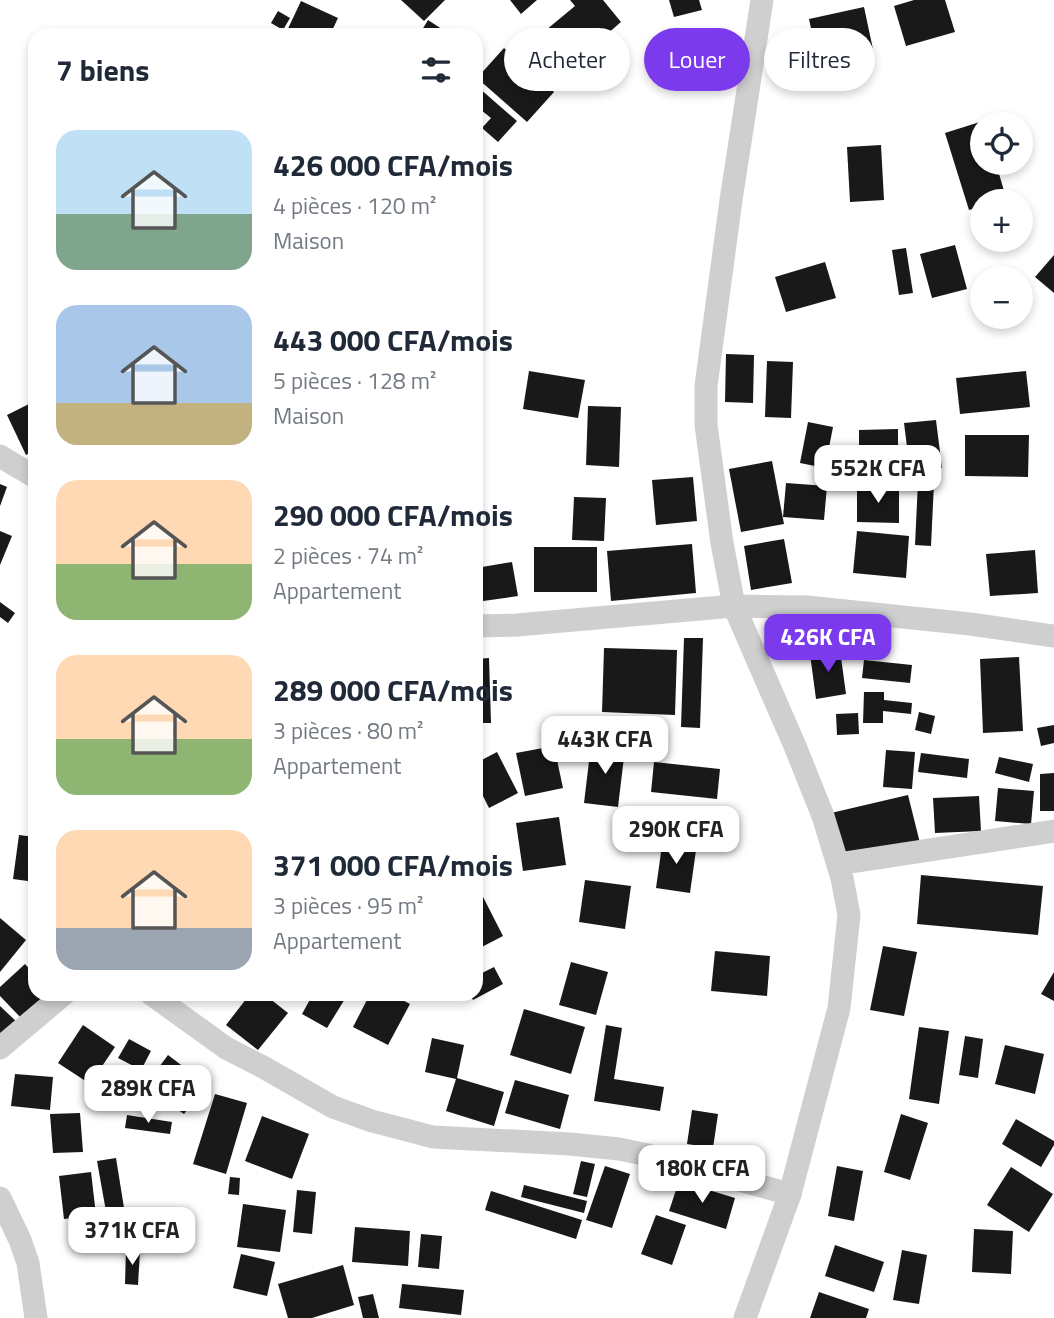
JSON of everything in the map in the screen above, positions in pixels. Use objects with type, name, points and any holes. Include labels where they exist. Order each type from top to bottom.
[{"type":"street","points":[[745,1318],[790,1194],[839,1008],[849,915],[842,878],[823,816],[734,606],[706,425],[706,386],[762,0]]},
{"type":"street","points":[[0,456],[28,473]]},
{"type":"street","points":[[483,626],[734,606],[807,607],[971,624],[1054,636]]},
{"type":"street","points":[[838,864],[1054,831]]},
{"type":"street","points":[[0,1048],[56,1001]]},
{"type":"street","points":[[161,1001],[226,1048],[333,1107],[372,1121],[433,1137],[619,1149],[790,1194]]},
{"type":"street","points":[[0,1198],[29,1263],[36,1318]]},
{"type":"building","points":[[401,0],[445,0],[424,21]]},
{"type":"building","points":[[510,0],[537,0],[521,14]]},
{"type":"building","points":[[570,0],[603,0],[621,22],[614,28],[548,28],[575,6]]},
{"type":"building","points":[[669,0],[699,0],[702,10],[674,17]]},
{"type":"building","points":[[914,0],[945,0],[955,32],[906,46],[894,6]]},
{"type":"building","points":[[301,1],[338,18],[333,28],[288,28]]},
{"type":"building","points":[[864,7],[868,28],[811,28],[809,19]]},
{"type":"building","points":[[278,11],[290,18],[284,28],[271,23]]},
{"type":"building","points":[[428,20],[440,28],[423,28]]},
{"type":"building","points":[[504,48],[504,91],[554,92],[527,122],[483,83],[483,71]]},
{"type":"building","points":[[483,91],[517,121],[498,142],[483,129],[491,118],[483,112]]},
{"type":"building","points":[[970,125],[970,175],[999,175],[1003,189],[970,189],[969,210],[945,133]]},
{"type":"building","points":[[881,145],[884,200],[850,202],[847,147]]},
{"type":"building","points":[[955,245],[967,289],[932,298],[920,254]]},
{"type":"building","points":[[906,248],[913,293],[899,295],[892,250]]},
{"type":"building","points":[[1054,255],[1054,293],[1035,277]]},
{"type":"building","points":[[825,262],[836,298],[786,312],[775,277]]},
{"type":"building","points":[[726,354],[754,355],[753,403],[725,402]]},
{"type":"building","points":[[767,361],[793,362],[791,418],[765,417]]},
{"type":"building","points":[[529,371],[585,380],[578,418],[523,409]]},
{"type":"building","points":[[1026,371],[1030,407],[960,414],[956,378]]},
{"type":"building","points":[[28,404],[26,455],[7,415]]},
{"type":"building","points":[[588,406],[621,407],[619,467],[586,465]]},
{"type":"building","points":[[936,420],[942,468],[910,471],[904,423]]},
{"type":"building","points":[[808,422],[833,427],[825,468],[800,463]]},
{"type":"building","points":[[898,429],[898,461],[859,462],[859,430]]},
{"type":"building","points":[[965,435],[1029,435],[1028,477],[965,476]]},
{"type":"building","points":[[772,461],[784,524],[741,532],[729,469]]},
{"type":"building","points":[[693,477],[697,521],[656,525],[652,480]]},
{"type":"building","points":[[918,482],[934,483],[931,546],[915,545]]},
{"type":"building","points":[[786,483],[827,486],[824,520],[783,517]]},
{"type":"building","points":[[0,484],[7,487],[0,506]]},
{"type":"building","points":[[857,487],[899,487],[899,523],[857,522]]},
{"type":"building","points":[[574,497],[606,498],[604,541],[572,540]]},
{"type":"building","points":[[0,531],[12,536],[0,565]]},
{"type":"building","points":[[857,531],[909,536],[906,578],[853,573]]},
{"type":"building","points":[[784,539],[792,583],[751,590],[744,546]]},
{"type":"building","points":[[692,544],[696,593],[611,601],[607,551]]},
{"type":"building","points":[[534,547],[597,547],[597,592],[534,592]]},
{"type":"building","points":[[1035,550],[1038,593],[990,596],[986,554]]},
{"type":"building","points":[[512,562],[518,596],[483,601],[483,567]]},
{"type":"building","points":[[0,602],[15,613],[8,623],[0,617]]},
{"type":"building","points":[[684,638],[703,638],[700,728],[681,727]]},
{"type":"building","points":[[604,648],[677,650],[675,715],[602,712]]},
{"type":"building","points":[[840,650],[846,694],[816,699],[810,654]]},
{"type":"building","points":[[1019,657],[1023,731],[983,733],[980,659]]},
{"type":"building","points":[[483,658],[489,658],[491,723],[483,723]]},
{"type":"building","points":[[864,660],[912,665],[910,683],[862,678]]},
{"type":"building","points":[[864,692],[884,692],[884,700],[912,703],[911,714],[883,711],[883,723],[863,723]]},
{"type":"building","points":[[919,712],[935,716],[931,734],[915,730]]},
{"type":"building","points":[[858,713],[859,734],[837,735],[836,714]]},
{"type":"building","points":[[1054,725],[1054,743],[1041,746],[1037,728]]},
{"type":"building","points":[[591,745],[625,749],[618,807],[584,803]]},
{"type":"building","points":[[554,746],[563,788],[525,796],[516,753]]},
{"type":"building","points":[[886,750],[915,752],[912,789],[883,787]]},
{"type":"building","points":[[497,752],[518,793],[489,808],[483,796],[483,759]]},
{"type":"building","points":[[921,753],[969,759],[967,778],[918,772]]},
{"type":"building","points":[[999,757],[1033,764],[1029,782],[995,773]]},
{"type":"building","points":[[654,762],[720,769],[717,799],[651,792]]},
{"type":"building","points":[[1054,773],[1054,811],[1040,811],[1040,774]]},
{"type":"building","points":[[998,788],[1034,791],[1031,824],[995,821]]},
{"type":"building","points":[[908,795],[920,843],[842,861],[831,813]]},
{"type":"building","points":[[979,796],[981,831],[935,833],[933,798]]},
{"type":"building","points":[[559,817],[566,865],[523,871],[516,823]]},
{"type":"building","points":[[19,835],[28,836],[28,881],[13,879]]},
{"type":"building","points":[[663,838],[697,843],[690,893],[656,888]]},
{"type":"building","points":[[921,875],[1043,886],[1038,935],[917,924]]},
{"type":"building","points":[[585,880],[631,886],[625,929],[579,922]]},
{"type":"building","points":[[483,897],[503,936],[483,946]]},
{"type":"building","points":[[0,918],[26,940],[0,972]]},
{"type":"building","points":[[883,946],[917,952],[904,1016],[870,1010]]},
{"type":"building","points":[[715,951],[770,956],[767,996],[711,991]]},
{"type":"building","points":[[571,962],[608,972],[596,1015],[559,1005]]},
{"type":"building","points":[[25,964],[28,967],[28,1001],[41,1001],[22,1019],[0,996],[0,987]]},
{"type":"building","points":[[494,967],[503,984],[483,995],[483,972]]},
{"type":"building","points":[[1054,972],[1054,1001],[1041,994]]},
{"type":"building","points":[[245,1001],[273,1001],[288,1013],[258,1050],[226,1025]]},
{"type":"building","points":[[309,1001],[344,1001],[327,1028],[302,1014]]},
{"type":"building","points":[[366,1001],[404,1001],[410,1004],[388,1045],[353,1027]]},
{"type":"building","points":[[0,1006],[19,1024],[0,1043]]},
{"type":"building","points":[[524,1009],[585,1027],[571,1074],[510,1055]]},
{"type":"building","points":[[83,1025],[115,1047],[90,1084],[58,1063]]},
{"type":"building","points":[[606,1025],[622,1028],[614,1079],[664,1087],[660,1111],[594,1101]]},
{"type":"building","points":[[919,1027],[949,1031],[939,1104],[909,1099]]},
{"type":"building","points":[[965,1036],[983,1039],[978,1078],[959,1075]]},
{"type":"building","points":[[432,1038],[464,1045],[457,1078],[504,1092],[494,1126],[446,1111],[456,1079],[425,1072]]},
{"type":"building","points":[[129,1039],[151,1051],[141,1070],[118,1058]]},
{"type":"building","points":[[1005,1045],[1044,1054],[1035,1094],[995,1084]]},
{"type":"building","points":[[168,1055],[206,1084],[184,1114],[145,1086]]},
{"type":"building","points":[[15,1074],[53,1077],[50,1110],[11,1106]]},
{"type":"building","points":[[515,1080],[569,1095],[560,1129],[505,1113]]},
{"type":"building","points":[[215,1094],[247,1103],[226,1174],[193,1164]]},
{"type":"building","points":[[692,1110],[718,1114],[713,1148],[687,1144]]},
{"type":"building","points":[[80,1113],[83,1152],[53,1153],[50,1114]]},
{"type":"building","points":[[901,1114],[928,1123],[910,1180],[884,1172]]},
{"type":"building","points":[[127,1115],[172,1122],[170,1134],[125,1128]]},
{"type":"building","points":[[262,1116],[309,1134],[292,1179],[245,1161]]},
{"type":"building","points":[[1016,1119],[1054,1141],[1041,1167],[1002,1144]]},
{"type":"building","points":[[116,1158],[125,1214],[107,1217],[97,1161]]},
{"type":"building","points":[[581,1161],[595,1164],[587,1197],[573,1194]]},
{"type":"building","points":[[605,1166],[630,1174],[612,1228],[586,1220]]},
{"type":"building","points":[[837,1166],[863,1171],[854,1221],[828,1216]]},
{"type":"building","points":[[1011,1167],[1053,1194],[1029,1232],[987,1205]]},
{"type":"building","points":[[91,1172],[96,1215],[64,1219],[59,1176]]},
{"type":"building","points":[[230,1177],[240,1178],[239,1195],[228,1194]]},
{"type":"building","points":[[679,1181],[735,1198],[726,1229],[669,1211]]},
{"type":"building","points":[[524,1185],[587,1201],[584,1213],[521,1197]]},
{"type":"building","points":[[297,1190],[316,1192],[312,1234],[293,1232]]},
{"type":"building","points":[[491,1191],[582,1220],[576,1239],[485,1210]]},
{"type":"building","points":[[243,1204],[286,1210],[280,1252],[237,1247]]},
{"type":"building","points":[[656,1215],[686,1225],[672,1265],[641,1254]]},
{"type":"building","points":[[355,1227],[410,1231],[408,1266],[352,1262]]},
{"type":"building","points":[[974,1229],[1013,1231],[1011,1274],[972,1272]]},
{"type":"building","points":[[421,1234],[442,1236],[439,1269],[418,1267]]},
{"type":"building","points":[[835,1245],[884,1262],[874,1292],[825,1276]]},
{"type":"building","points":[[126,1250],[140,1251],[138,1285],[125,1284]]},
{"type":"building","points":[[902,1250],[927,1255],[919,1304],[893,1300]]},
{"type":"building","points":[[241,1254],[275,1262],[267,1296],[233,1288]]},
{"type":"building","points":[[343,1265],[354,1305],[312,1318],[288,1318],[278,1284]]},
{"type":"building","points":[[402,1284],[464,1290],[461,1315],[399,1308]]},
{"type":"building","points":[[819,1292],[869,1309],[866,1318],[810,1318]]},
{"type":"building","points":[[373,1294],[379,1318],[363,1318],[358,1297]]}]
